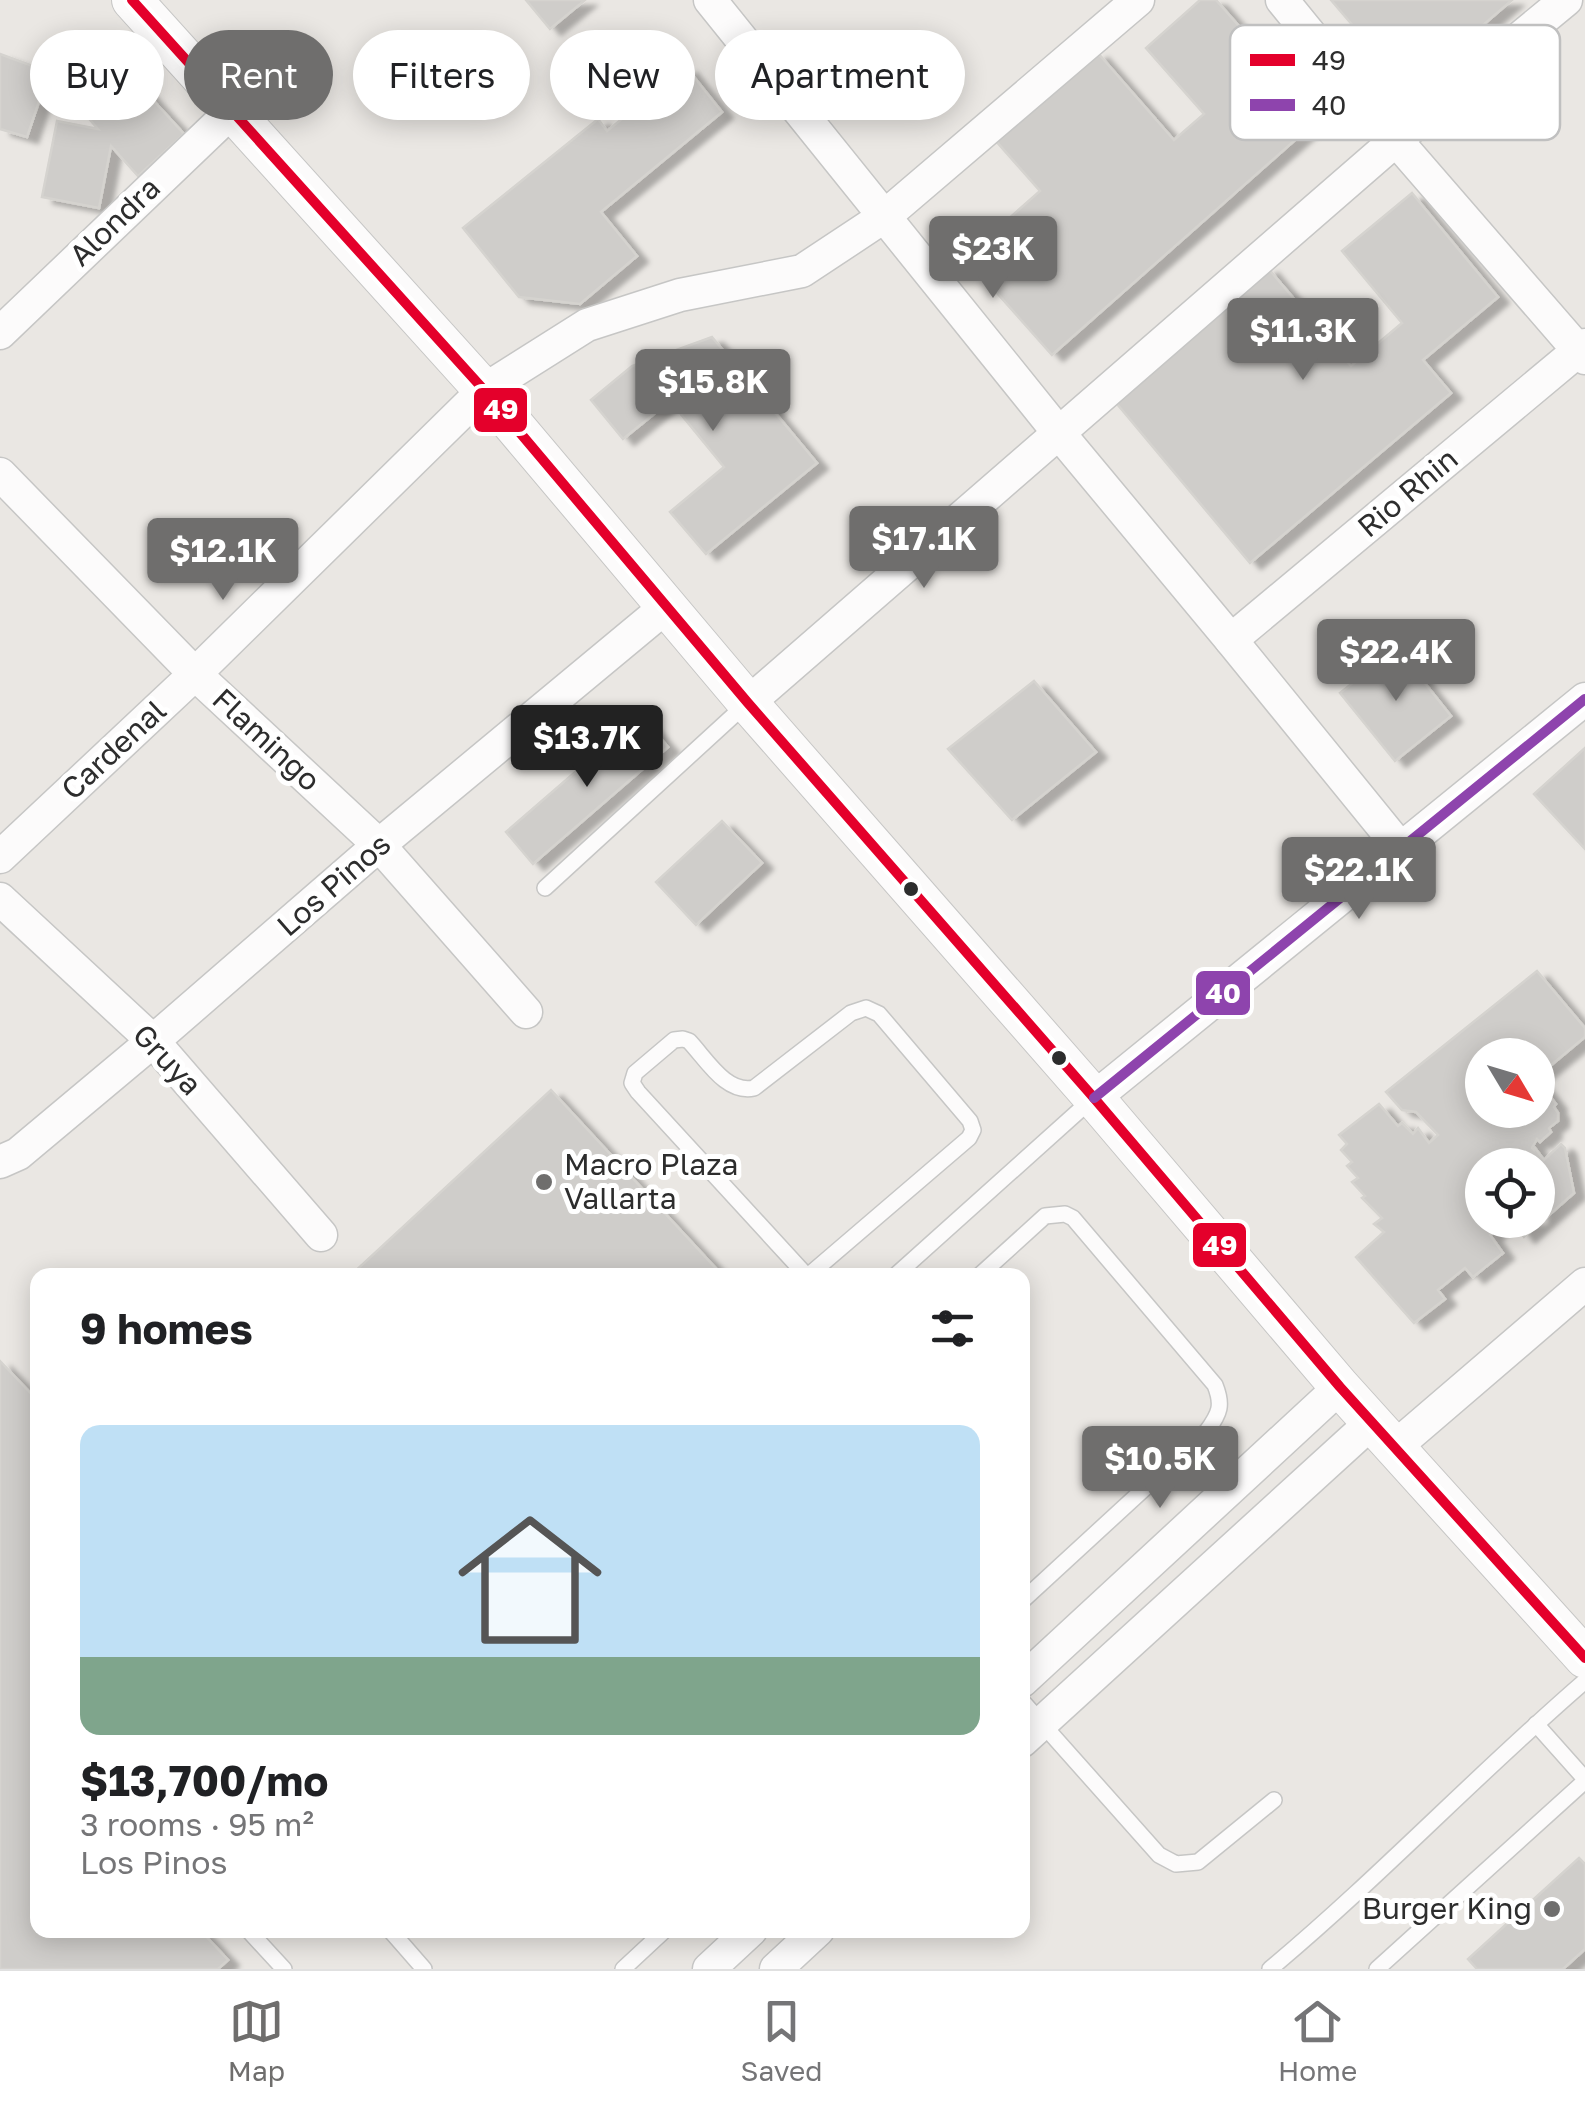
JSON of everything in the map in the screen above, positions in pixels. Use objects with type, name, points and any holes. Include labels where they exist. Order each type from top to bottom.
[{"type":"street","points":[[132,0],[184,59]]},
{"type":"street","name":"Cardenal","points":[[0,857],[195,674],[484,390],[587,325],[680,296],[802,271],[884,216],[1138,0]]},
{"type":"street","points":[[1282,0],[1302,25]]},
{"type":"street","points":[[1536,25],[1566,0]]},
{"type":"street","points":[[720,3],[884,216],[1400,849]]},
{"type":"street","name":"Alondra","points":[[0,333],[223,120]]},
{"type":"street","points":[[238,120],[484,390],[748,703],[1094,1098],[1340,1387],[1585,1658]]},
{"type":"street","points":[[748,703],[1396,140],[1583,351]]},
{"type":"street","name":"Rio Rhin","points":[[1232,640],[1583,351]]},
{"type":"street","name":"Flamingo","points":[[0,474],[195,674],[379,845],[526,1012]]},
{"type":"street","name":"Los Pinos","points":[[0,1162],[18,1154],[379,845],[668,606]]},
{"type":"street","points":[[1094,1098],[1585,699]]},
{"type":"street","name":"Gruya","points":[[0,899],[153,1041],[320,1235]]},
{"type":"street","points":[[1030,1720],[1384,1434],[1585,1284]]},
{"type":"street","points":[[1030,1673],[1340,1387]]},
{"type":"street","points":[[709,1969],[743,1938]]},
{"type":"street","points":[[776,1969],[809,1938]]},
{"type":"lane","points":[[545,888],[748,703]]},
{"type":"lane","points":[[801,1268],[638,1092],[632,1083],[634,1074],[674,1040],[683,1039],[690,1041],[734,1088],[754,1088],[851,1012],[866,1008],[879,1014],[970,1121],[973,1130],[970,1138],[816,1268]]},
{"type":"lane","points":[[904,1268],[1094,1098]]},
{"type":"lane","points":[[988,1268],[1045,1216],[1065,1214],[1215,1384],[1221,1399],[1218,1416],[1207,1430],[1030,1594]]},
{"type":"lane","points":[[1282,1965],[1585,1682]]},
{"type":"lane","points":[[1030,1722],[1159,1856],[1176,1864],[1198,1862],[1274,1800]]},
{"type":"lane","points":[[1377,1969],[1585,1780],[1536,1724]]},
{"type":"lane","points":[[255,1938],[284,1969]]},
{"type":"lane","points":[[397,1938],[424,1969]]},
{"type":"lane","points":[[623,1969],[656,1938]]},
{"type":"building","points":[[526,0],[585,0],[550,29]]},
{"type":"building","points":[[1200,0],[1216,0],[1238,25],[1230,25],[1230,140],[1295,140],[1052,355],[965,257],[1040,191],[996,141],[1097,52],[1174,140],[1204,114],[1146,48]]},
{"type":"building","points":[[1331,0],[1512,0],[1483,25],[1352,25]]},
{"type":"building","points":[[0,54],[30,65],[33,120],[27,137],[0,129]]},
{"type":"building","points":[[695,78],[715,103],[715,118],[601,212],[637,256],[580,304],[519,297],[463,228],[597,120],[607,131],[621,120],[695,120]]},
{"type":"building","points":[[164,112],[184,134],[138,176],[111,146],[99,208],[42,197],[57,121],[98,129],[90,120],[164,120]]},
{"type":"building","points":[[1412,193],[1498,297],[1423,360],[1451,393],[1250,563],[1112,398],[1267,267],[1351,366],[1402,323],[1342,251]]},
{"type":"building","points":[[712,337],[817,463],[706,554],[670,512],[724,467],[670,401],[623,439],[591,400],[632,366]]},
{"type":"building","points":[[1397,648],[1451,716],[1395,761],[1340,693]]},
{"type":"building","points":[[1034,681],[1096,752],[1012,820],[948,749]]},
{"type":"building","points":[[641,715],[668,747],[533,864],[506,832]]},
{"type":"building","points":[[1585,748],[1585,849],[1534,794]]},
{"type":"building","points":[[722,821],[762,863],[696,925],[656,882]]},
{"type":"building","points":[[1537,971],[1585,1028],[1585,1037],[1555,1062],[1555,1038],[1465,1038],[1465,1128],[1549,1128],[1551,1132],[1540,1142],[1537,1139],[1532,1148],[1465,1148],[1465,1238],[1492,1238],[1503,1253],[1473,1277],[1465,1268],[1438,1290],[1445,1299],[1414,1323],[1356,1257],[1384,1232],[1374,1224],[1382,1218],[1352,1182],[1358,1178],[1347,1166],[1352,1162],[1341,1150],[1347,1144],[1339,1135],[1379,1104],[1398,1126],[1402,1123],[1413,1134],[1418,1128],[1429,1143],[1438,1135],[1416,1112],[1402,1110],[1386,1092]]},
{"type":"building","name":"Macro Plaza Vallarta","points":[[551,1090],[716,1268],[359,1268]]},
{"type":"building","points":[[1561,1144],[1565,1148],[1574,1193],[1555,1210],[1555,1150]]},
{"type":"building","points":[[0,1361],[30,1393],[30,1938],[207,1938],[228,1960],[218,1969],[0,1969]]},
{"type":"building","points":[[1579,1858],[1585,1864],[1585,1949],[1563,1969],[1477,1969],[1468,1959]]},
{"type":"transit line","name":"49","points":[[132,0],[484,390],[748,703],[1094,1098],[1340,1387],[1585,1658]]},
{"type":"transit line","name":"40","points":[[1094,1098],[1585,699]]},
{"type":"place","name":"Macro Plaza Vallarta","points":[[544,1182]]},
{"type":"place","name":"Burger King","points":[[1552,1909]]}]
